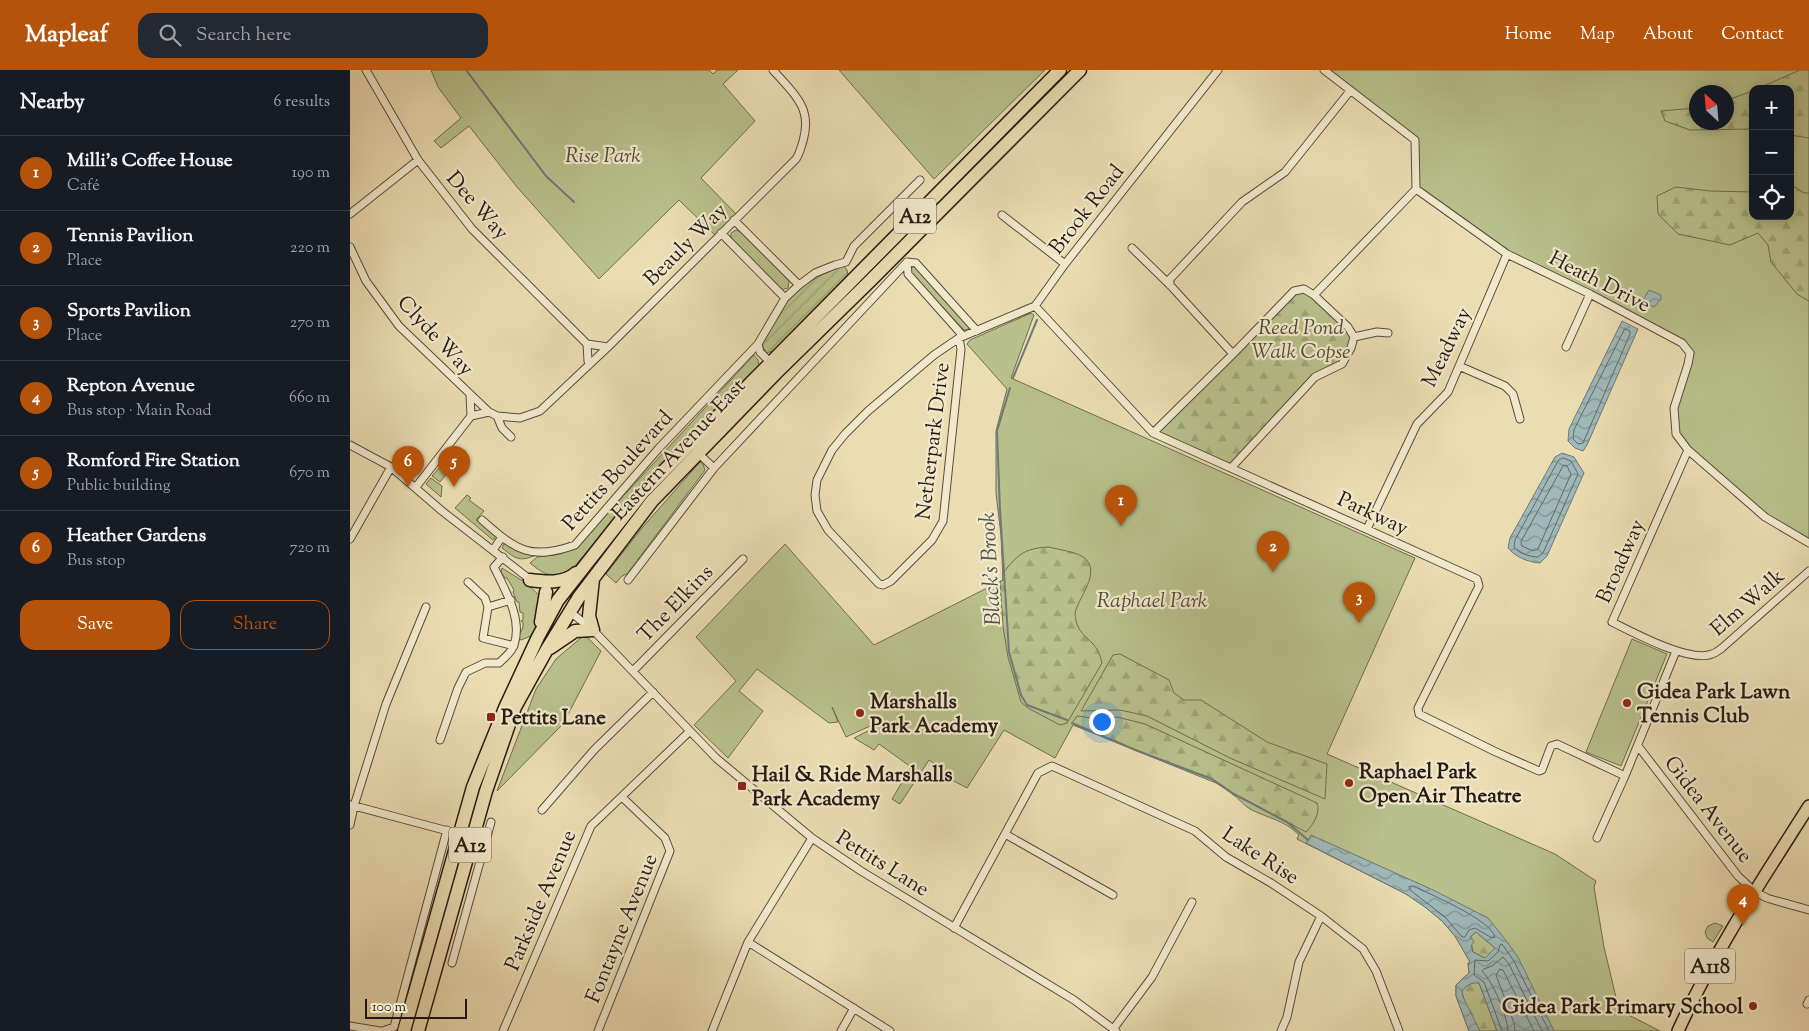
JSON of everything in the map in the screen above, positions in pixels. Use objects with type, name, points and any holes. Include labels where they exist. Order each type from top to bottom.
[{"type":"highway","name":"Eastern Avenue East","points":[[404,1031],[453,832],[538,637],[558,600],[643,492],[770,362],[853,267],[1060,70]]},
{"type":"highway","name":"Eastern Avenue East","points":[[418,1031],[486,791],[516,708],[569,612],[594,576],[652,501],[776,372],[902,258],[1080,70]]},
{"type":"highway","points":[[530,580],[545,582],[566,579],[572,577],[587,563]]},
{"type":"highway","points":[[546,651],[576,631],[593,630],[589,616],[594,576]]},
{"type":"highway","points":[[538,637],[546,592]]},
{"type":"highway","points":[[558,600],[569,612]]},
{"type":"main road","name":"A118","points":[[1678,1031],[1711,964],[1809,806]]},
{"type":"street","name":"Dee Way","points":[[366,70],[418,160],[472,229],[588,344]]},
{"type":"street","name":"Beauly Way","points":[[520,418],[540,410],[590,364],[796,159],[805,134],[806,119],[800,100],[773,70]]},
{"type":"street","name":"Brook Road","points":[[1035,306],[1065,264],[1218,70]]},
{"type":"street","points":[[1314,295],[1416,189],[1415,140],[1324,70]]},
{"type":"street","points":[[1170,285],[1170,279],[1242,202],[1285,172],[1350,90]]},
{"type":"street","points":[[350,214],[418,160]]},
{"type":"street","points":[[853,267],[854,246],[920,180]]},
{"type":"street","name":"Heath Drive","points":[[1416,189],[1507,254],[1590,294],[1682,343],[1690,352],[1674,408],[1676,434],[1688,450],[1765,517],[1809,543]]},
{"type":"street","points":[[1002,215],[1065,264]]},
{"type":"street","points":[[734,220],[799,285]]},
{"type":"street","points":[[721,233],[785,298]]},
{"type":"street","name":"Clyde Way","points":[[350,247],[366,281],[399,326],[489,412],[497,416],[520,418]]},
{"type":"street","points":[[1132,248],[1170,285],[1233,354]]},
{"type":"street","name":"Meadway","points":[[1367,529],[1417,424],[1448,392],[1507,254]]},
{"type":"street","points":[[902,258],[916,263],[977,331]]},
{"type":"street","points":[[902,258],[908,274],[961,337],[1035,306]]},
{"type":"street","points":[[628,580],[714,468],[902,258]]},
{"type":"street","name":"Pettits Boulevard","points":[[482,520],[520,549],[534,553],[556,552],[575,545],[659,448],[758,344],[785,298],[815,273],[834,265],[853,267]]},
{"type":"street","points":[[1153,433],[1294,291],[1304,289],[1314,295],[1348,327],[1354,337],[1351,348],[1342,364],[1315,377],[1230,468]]},
{"type":"street","points":[[1566,347],[1590,294]]},
{"type":"street","name":"Parkway","points":[[1035,306],[1153,433],[1415,552],[1475,577],[1479,581],[1479,586],[1418,708],[1419,714],[1539,771],[1542,770],[1551,746],[1557,744],[1625,776]]},
{"type":"street","points":[[1354,337],[1377,332],[1388,333]]},
{"type":"street","name":"Netherpark Drive","points":[[961,337],[943,520],[932,540],[891,581],[883,585],[876,582],[840,544],[822,521],[815,503],[817,480],[832,450],[845,434],[888,393],[934,355],[961,337]]},
{"type":"street","points":[[590,364],[588,362],[588,344],[608,347]]},
{"type":"street","points":[[758,344],[760,352],[770,362]]},
{"type":"street","points":[[1459,366],[1505,386],[1512,394],[1520,419]]},
{"type":"street","points":[[470,395],[471,416]]},
{"type":"street","points":[[416,487],[471,416],[489,412]]},
{"type":"street","points":[[497,416],[502,428],[511,437]]},
{"type":"street","points":[[350,445],[391,467],[442,511],[558,600]]},
{"type":"street","name":"Broadway","points":[[1676,651],[1612,622],[1688,450]]},
{"type":"street","points":[[698,453],[714,468]]},
{"type":"street","points":[[350,539],[391,467]]},
{"type":"street","points":[[493,550],[502,537]]},
{"type":"street","points":[[440,740],[458,688],[466,672],[485,663],[499,663],[514,646],[516,625],[511,600],[494,567],[503,557]]},
{"type":"street","name":"The Elkins","points":[[633,671],[742,558]]},
{"type":"street","name":"Elm Walk","points":[[1676,651],[1700,656],[1713,654],[1809,571]]},
{"type":"street","points":[[468,582],[485,598],[488,608],[483,638],[514,646]]},
{"type":"street","points":[[488,608],[511,600]]},
{"type":"street","points":[[350,825],[352,805],[386,704],[426,607]]},
{"type":"street","name":"Pettits Lane","points":[[569,612],[593,630],[690,732],[742,781],[812,838],[861,871],[1074,1000],[1115,1029]]},
{"type":"street","points":[[1597,838],[1638,746],[1676,651]]},
{"type":"street","points":[[542,810],[594,750],[653,692]]},
{"type":"street","name":"Parkside Avenue","points":[[503,1031],[591,826],[690,732]]},
{"type":"street","name":"Gidea Avenue","points":[[1638,746],[1738,876],[1755,892],[1769,899],[1809,910]]},
{"type":"street","name":"Lake Rise","points":[[1005,834],[1038,773],[1052,766],[1195,831],[1226,857],[1272,883],[1321,916],[1363,949],[1376,971],[1399,1031]]},
{"type":"street","name":"Fontayne Avenue","points":[[598,1031],[670,851],[665,838],[622,797]]},
{"type":"street","points":[[350,1026],[382,1031],[394,1027],[453,832],[352,805]]},
{"type":"street","points":[[452,963],[491,822]]},
{"type":"street","points":[[954,928],[1005,834],[1113,895]]},
{"type":"street","points":[[472,838],[485,842]]},
{"type":"street","points":[[712,1031],[748,942],[812,838]]},
{"type":"street","points":[[1115,1029],[1152,978],[1192,902]]},
{"type":"street","points":[[1281,1031],[1287,1017],[1299,962],[1321,916]]},
{"type":"street","points":[[443,941],[457,945]]},
{"type":"street","points":[[748,942],[890,1031]]},
{"type":"street","points":[[841,1031],[854,1008]]},
{"type":"green space","name":"Rise Park","points":[[431,70],[709,70],[713,74],[717,70],[738,70],[723,84],[755,121],[701,178],[738,216],[717,237],[679,200],[599,279],[517,187],[469,126],[441,148],[434,141],[461,118],[438,87]]},
{"type":"green space","points":[[839,70],[1045,70],[934,179]]},
{"type":"green space","points":[[1324,70],[1809,70],[1809,543],[1765,517],[1688,450],[1676,434],[1674,408],[1690,353],[1682,343],[1507,254],[1416,189],[1415,140]]},
{"type":"green space","points":[[1800,70],[1809,70],[1809,138],[1794,136],[1794,85],[1766,85]]},
{"type":"green space","points":[[1749,92],[1749,129],[1734,129],[1734,98]]},
{"type":"green space","points":[[1689,109],[1689,130],[1665,121],[1661,111]]},
{"type":"green space","points":[[1676,187],[1710,191],[1749,192],[1749,220],[1794,220],[1794,187],[1804,193],[1809,193],[1809,301],[1797,294],[1771,262],[1768,245],[1758,233],[1730,245],[1678,234],[1658,214],[1657,196]]},
{"type":"green space","points":[[736,230],[741,232],[789,281],[788,288],[781,290],[731,238],[731,233]]},
{"type":"green space","points":[[843,265],[847,270],[848,276],[775,350],[767,353],[762,341],[791,297],[811,281]]},
{"type":"green space","points":[[915,266],[970,324],[969,329],[964,330],[911,273],[911,267]]},
{"type":"green space","name":"Reed Pond Walk Copse","points":[[1304,289],[1354,337],[1342,364],[1315,377],[1231,468],[1153,433],[1283,300]]},
{"type":"green space","name":"Raphael Park","points":[[1031,313],[1034,315],[1011,378],[1415,558],[1327,754],[1555,854],[1596,881],[1594,887],[1604,947],[1619,1010],[1660,1031],[1469,1031],[1456,996],[1456,985],[1469,973],[1468,963],[1470,962],[1455,936],[1442,921],[1425,907],[1406,894],[1297,839],[1299,835],[1293,830],[1245,806],[1216,783],[1073,725],[1055,758],[1004,730],[967,788],[948,778],[951,774],[929,760],[900,804],[892,799],[911,767],[879,744],[874,750],[854,738],[880,725],[879,722],[846,737],[832,707],[838,722],[829,723],[757,669],[739,691],[763,711],[728,758],[694,725],[736,681],[696,637],[785,544],[874,645],[1003,580],[1001,535],[996,493],[996,431],[1007,389],[967,344],[970,340]]},
{"type":"green space","points":[[754,355],[759,365],[663,464],[573,568],[561,574],[550,575],[530,563],[537,557],[560,554],[576,547]]},
{"type":"green space","points":[[446,460],[454,465],[440,482],[432,476]]},
{"type":"green space","points":[[700,462],[705,470],[627,574],[622,576],[616,583],[606,574],[642,528]]},
{"type":"green space","points":[[431,478],[442,486],[441,497],[426,484]]},
{"type":"green space","points":[[467,495],[471,498],[469,500],[484,511],[476,520],[494,532],[496,536],[493,540],[455,508]]},
{"type":"green space","points":[[504,544],[512,545],[534,556],[524,559],[517,558],[502,548]]},
{"type":"green space","points":[[1049,547],[1075,553],[1089,563],[1090,577],[1076,608],[1075,616],[1082,634],[1096,648],[1102,663],[1067,723],[1060,725],[1028,708],[1021,702],[1008,657],[1003,626],[1000,582],[1003,580],[1003,573],[1023,553]]},
{"type":"green space","points":[[502,568],[526,583],[540,596],[541,607],[533,635],[521,640],[518,638],[523,627],[523,622],[521,621],[523,620],[523,613],[520,612],[519,602],[517,602],[514,590],[501,572]]},
{"type":"green space","points":[[583,636],[588,638],[601,651],[563,724],[497,791],[536,689],[556,659]]},
{"type":"green space","name":"Gidea Park Lawn Tennis Club","points":[[1632,639],[1667,654],[1621,766],[1586,752]]},
{"type":"green space","points":[[1120,654],[1169,680],[1174,693],[1184,700],[1201,700],[1267,742],[1327,764],[1325,799],[1230,758],[1147,716],[1120,710],[1081,711],[1113,655]]},
{"type":"green space","points":[[1077,716],[1100,719],[1117,717],[1145,724],[1317,803],[1316,818],[1306,832],[1234,794],[1212,779],[1077,726],[1072,723]]},
{"type":"green space","points":[[1715,923],[1723,926],[1713,942],[1707,938],[1705,932],[1708,926]]},
{"type":"green space","points":[[1476,932],[1495,948],[1485,958],[1473,952],[1470,937]]},
{"type":"green space","points":[[1474,982],[1479,983],[1497,1031],[1480,1031],[1469,1012],[1462,991]]},
{"type":"water","points":[[1649,290],[1661,295],[1661,299],[1654,307],[1642,302]]},
{"type":"water","points":[[1622,321],[1638,329],[1583,451],[1575,448],[1568,441],[1569,429]]},
{"type":"water","points":[[1562,453],[1574,457],[1584,473],[1547,556],[1540,563],[1531,562],[1518,556],[1508,548],[1510,538],[1555,457]]},
{"type":"water","points":[[1311,835],[1433,890],[1488,918],[1519,959],[1554,1031],[1497,1031],[1479,983],[1476,983],[1470,984],[1462,991],[1463,997],[1480,1031],[1469,1031],[1456,996],[1456,985],[1469,973],[1468,963],[1470,962],[1455,936],[1442,921],[1406,894],[1306,843]],"holes":[[[1476,932],[1495,948],[1485,958],[1473,952],[1471,946],[1474,942],[1470,937]]]},
{"type":"waterway","points":[[466,70],[546,176],[574,202]]},
{"type":"waterway","name":"Black's Brook","points":[[1013,378],[1037,320]]},
{"type":"waterway","name":"Black's Brook","points":[[1010,388],[997,431],[1009,652],[1021,695],[1027,705],[1067,720]]},
{"type":"waterway","name":"Black's Brook","points":[[1072,723],[1212,779],[1234,794],[1287,822],[1308,840]]},
{"type":"place","name":"Heather Gardens","points":[[408,487]]},
{"type":"place","name":"Romford Fire Station","points":[[454,487]]},
{"type":"place","name":"Milli's Coffee House","points":[[1121,526]]},
{"type":"place","name":"Tennis Pavilion","points":[[1273,572]]},
{"type":"place","name":"Sports Pavilion","points":[[1359,623]]},
{"type":"place","name":"Gidea Park Lawn Tennis Club","points":[[1627,703]]},
{"type":"place","name":"Marshalls Park Academy","points":[[860,713]]},
{"type":"place","name":"Pettits Lane","points":[[491,717]]},
{"type":"place","name":"Raphael Park Open Air Theatre","points":[[1349,783]]},
{"type":"place","name":"Hail & Ride Marshalls Park Academy","points":[[742,786]]},
{"type":"place","name":"Repton Avenue","points":[[1743,925]]},
{"type":"place","name":"Gidea Park Primary School","points":[[1753,1006]]}]
